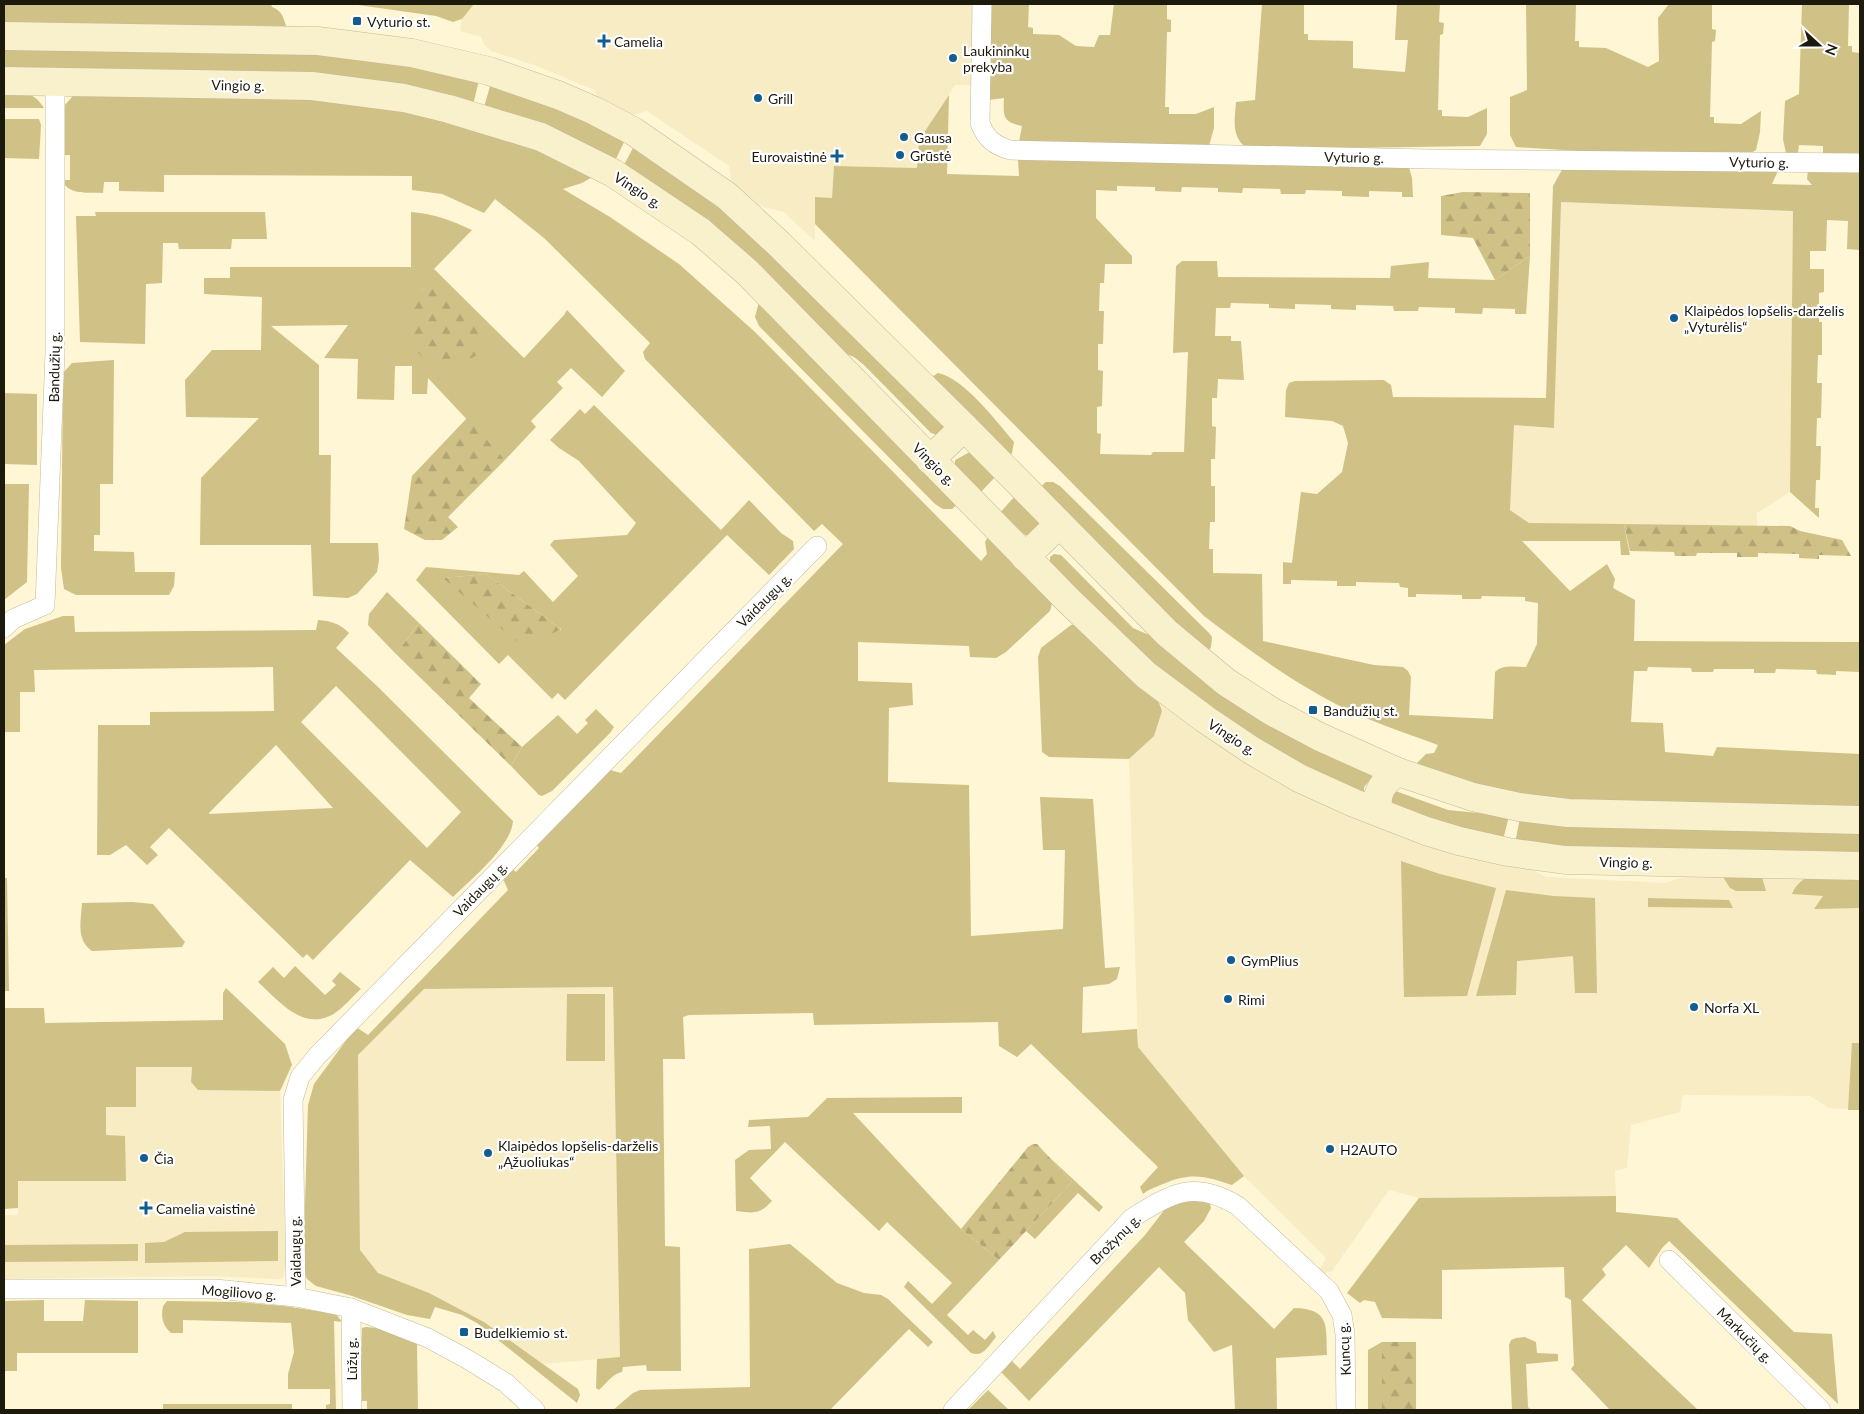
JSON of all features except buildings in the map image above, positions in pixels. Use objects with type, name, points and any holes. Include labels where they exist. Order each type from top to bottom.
[{"type":"main road","points":[[4,36],[318,41],[412,53],[489,71],[558,95],[595,111],[633,131],[727,196],[779,244],[964,427],[1167,633],[1226,682],[1287,720],[1398,772],[1473,797],[1518,806],[1568,813],[1860,820]]},
{"type":"main road","name":"Vingio g.","points":[[4,81],[321,86],[394,97],[440,107],[541,137],[613,173],[701,232],[747,272],[1025,557],[1146,675],[1205,719],[1299,778],[1354,803],[1426,831],[1459,841],[1508,852],[1565,860],[1860,866]]},
{"type":"main road","points":[[930,460],[964,427]]},
{"type":"main road","points":[[1025,557],[1059,524]]},
{"type":"main road","points":[[1379,812],[1377,804],[1378,794],[1383,784],[1398,772]]},
{"type":"street","name":"Vyturio g.","points":[[982,4],[980,123],[984,133],[992,142],[1010,150],[1427,159],[1860,163]]},
{"type":"street","name":"Bandužių g.","points":[[4,628],[13,619],[46,605],[55,353],[55,81]]},
{"type":"street","name":"Vaidaugų g.","points":[[296,1297],[293,1100],[300,1078],[317,1056],[418,952],[817,546]]},
{"type":"street","name":"Brožynų g.","points":[[953,1410],[1132,1218],[1159,1201],[1182,1192],[1202,1191],[1224,1198],[1238,1206],[1329,1291]]},
{"type":"street","name":"Markučių g.","points":[[1668,1260],[1821,1410]]},
{"type":"street","name":"Mogiliovo g.","points":[[4,1289],[216,1289],[296,1297],[351,1308],[428,1338],[467,1359],[506,1383],[535,1410]]},
{"type":"street","name":"Kuncų g.","points":[[1329,1291],[1342,1315],[1346,1334],[1346,1410]]},
{"type":"street","name":"Lūžų g.","points":[[351,1308],[352,1410]]},
{"type":"shaded area","points":[[474,4],[974,4],[971,85],[955,85],[919,140],[917,168],[834,166],[832,198],[815,197],[815,241],[784,212],[754,205],[732,188],[729,166],[647,111],[626,117],[600,103],[594,90],[534,65],[491,51],[484,44],[481,37],[460,31],[462,19]]},
{"type":"shaded area","name":"Klaipėdos lopšelis-darželis „Vyturėlis“","points":[[1560,202],[1793,211],[1790,492],[1757,513],[1757,526],[1529,523],[1510,510],[1514,425],[1554,428]]},
{"type":"shaded area","points":[[1157,698],[1546,877],[1665,883],[1698,872],[1860,876],[1860,1110],[1829,1108],[1810,1096],[1683,1095],[1680,1112],[1631,1125],[1627,1168],[1615,1171],[1616,1196],[1419,1198],[1389,1190],[1332,1271],[1325,1273],[1319,1270],[1326,1258],[1244,1176],[1138,1047],[1129,759],[1154,736]]},
{"type":"shaded area","name":"Klaipėdos lopšelis-darželis „Ąžuoliukas“","points":[[613,987],[620,1357],[544,1364],[484,1322],[429,1293],[378,1273],[360,1250],[358,1055],[424,989]]},
{"type":"shaded area","points":[[136,1066],[192,1067],[191,1082],[199,1090],[280,1091],[286,1263],[284,1276],[281,1279],[209,1276],[4,1279],[4,1215],[18,1215],[18,1181],[125,1136],[106,1136],[106,1107]]},
{"type":"green space","points":[[4,4],[271,4],[272,7],[282,14],[286,26],[4,24]]},
{"type":"green space","points":[[351,4],[474,4],[462,19],[453,22],[436,16]]},
{"type":"green space","points":[[990,4],[1029,4],[1028,27],[1033,28],[1033,34],[1059,35],[1076,46],[1094,47],[1099,35],[1110,35],[1114,4],[1167,4],[1167,19],[1171,20],[1171,32],[1167,32],[1165,107],[1169,107],[1169,114],[1196,114],[1214,107],[1214,128],[1209,146],[1019,142],[1022,126],[1011,123],[1006,118],[1004,114],[1004,98],[989,100]]},
{"type":"green space","points":[[1262,4],[1304,4],[1304,34],[1308,34],[1308,40],[1353,41],[1353,68],[1405,72],[1408,40],[1395,40],[1397,4],[1440,4],[1439,22],[1444,23],[1443,34],[1440,35],[1438,110],[1442,110],[1442,116],[1468,117],[1487,108],[1487,134],[1480,146],[1343,148],[1244,146],[1235,131],[1236,102],[1255,100]]},
{"type":"green space","points":[[1526,4],[1576,4],[1575,41],[1579,41],[1579,47],[1606,48],[1648,67],[1659,61],[1658,18],[1669,4],[1712,4],[1712,29],[1716,30],[1715,41],[1712,42],[1710,117],[1714,117],[1714,123],[1741,124],[1761,111],[1760,132],[1756,150],[1751,153],[1579,151],[1516,147],[1510,135],[1510,97],[1527,90]]},
{"type":"green space","points":[[1802,4],[1849,4],[1848,46],[1852,46],[1852,52],[1860,53],[1860,154],[1823,154],[1823,146],[1799,145],[1798,153],[1786,153],[1783,139],[1785,101],[1799,94]]},
{"type":"green space","points":[[4,46],[235,46],[374,57],[479,80],[473,105],[4,71]]},
{"type":"green space","points":[[491,83],[542,100],[625,140],[614,163],[484,107]]},
{"type":"green space","points":[[4,93],[31,95],[44,108],[4,108]]},
{"type":"green space","points":[[81,93],[220,95],[359,104],[450,120],[487,130],[577,167],[594,176],[582,183],[563,189],[610,217],[679,264],[755,332],[981,561],[987,554],[985,542],[989,535],[1053,600],[1050,611],[1006,652],[996,658],[970,657],[969,646],[858,642],[858,681],[912,683],[913,705],[889,708],[888,782],[969,785],[971,936],[1063,929],[1065,850],[1043,850],[1040,797],[1093,799],[1105,968],[1120,967],[1117,979],[1109,984],[1083,987],[1082,1033],[1137,1029],[1138,1047],[1244,1176],[1232,1185],[1213,1179],[1198,1177],[1182,1178],[1155,1187],[1143,1194],[1140,1187],[1158,1167],[1031,1044],[1017,1057],[999,1046],[998,1022],[814,1025],[813,1013],[689,1015],[683,1017],[685,1059],[663,1059],[665,1246],[680,1247],[681,1371],[647,1371],[646,1365],[623,1367],[622,1372],[612,1377],[599,1390],[596,1388],[597,1359],[620,1357],[613,987],[424,989],[358,1055],[360,1250],[378,1273],[429,1293],[484,1322],[578,1389],[580,1395],[577,1403],[477,1323],[462,1315],[435,1307],[430,1319],[407,1315],[316,1286],[307,1279],[303,1270],[308,1105],[314,1084],[356,1027],[368,1035],[508,890],[503,879],[512,869],[516,872],[539,848],[536,844],[610,770],[621,773],[843,544],[822,524],[814,531],[645,359],[643,352],[650,343],[544,238],[495,199],[484,213],[442,194],[412,190],[412,176],[164,175],[164,192],[119,191],[119,182],[104,182],[103,193],[74,191],[69,189],[61,180],[70,180],[70,155],[61,155],[63,107],[73,96]]},
{"type":"green space","points":[[949,95],[947,174],[1019,176],[1018,160],[1408,164],[1412,178],[1413,197],[1402,197],[1402,192],[1369,191],[1369,197],[1342,196],[1342,191],[1306,190],[1305,194],[1281,194],[1280,189],[1243,188],[1242,193],[1218,192],[1218,188],[1182,187],[1181,192],[1155,191],[1155,187],[1117,186],[1117,191],[1096,190],[1096,218],[1132,256],[1132,264],[1105,264],[1104,283],[1100,283],[1099,311],[1104,311],[1103,344],[1098,344],[1098,370],[1103,371],[1102,406],[1097,407],[1097,433],[1101,434],[1100,454],[1151,455],[1153,452],[1184,452],[1188,352],[1173,353],[1176,266],[1182,261],[1217,261],[1218,277],[1390,278],[1391,266],[1429,262],[1428,278],[1495,280],[1530,256],[1526,314],[1515,314],[1515,309],[1483,308],[1482,314],[1455,313],[1455,308],[1419,307],[1418,311],[1394,311],[1393,306],[1356,305],[1356,310],[1331,309],[1331,305],[1295,304],[1295,309],[1269,308],[1269,304],[1231,303],[1230,308],[1216,308],[1215,336],[1231,336],[1231,341],[1241,341],[1244,380],[1218,379],[1217,398],[1212,398],[1212,426],[1216,427],[1215,459],[1211,459],[1211,486],[1215,486],[1215,522],[1210,522],[1209,549],[1213,549],[1213,573],[1262,574],[1263,641],[1374,665],[1403,667],[1411,677],[1409,715],[1493,719],[1495,672],[1505,667],[1526,667],[1537,644],[1538,603],[1525,601],[1525,597],[1482,596],[1481,599],[1462,599],[1462,595],[1416,594],[1416,597],[1408,597],[1408,588],[1400,587],[1399,583],[1356,582],[1356,586],[1337,586],[1337,581],[1291,580],[1291,584],[1283,584],[1283,562],[1292,563],[1301,492],[1317,494],[1342,472],[1348,443],[1343,426],[1332,421],[1285,417],[1286,390],[1289,383],[1295,381],[1384,380],[1391,385],[1393,397],[1546,398],[1553,186],[1564,166],[1775,169],[1777,173],[1772,184],[1812,185],[1807,179],[1808,170],[1860,170],[1860,250],[1847,249],[1848,221],[1827,220],[1826,251],[1810,251],[1810,269],[1824,269],[1824,292],[1819,293],[1819,322],[1822,322],[1822,355],[1818,355],[1817,383],[1822,383],[1821,418],[1817,418],[1816,446],[1821,446],[1820,480],[1816,480],[1815,508],[1819,508],[1819,518],[1790,492],[1793,211],[1561,202],[1554,428],[1514,425],[1510,510],[1529,523],[1624,524],[1630,555],[1621,555],[1620,541],[1522,541],[1570,591],[1607,564],[1615,579],[1613,588],[1635,600],[1634,641],[1860,642],[1860,672],[1836,671],[1836,675],[1817,674],[1816,670],[1776,669],[1775,673],[1754,673],[1754,669],[1714,669],[1713,672],[1692,672],[1691,668],[1648,667],[1647,671],[1634,671],[1631,722],[1663,723],[1665,752],[1713,756],[1717,747],[1860,754],[1860,807],[1549,801],[1499,791],[1416,764],[1426,754],[1434,753],[1438,745],[1373,721],[1332,702],[1275,668],[1204,616],[815,224],[815,197],[832,198],[834,166],[917,168],[919,140]]},
{"type":"green space","points":[[4,119],[39,119],[41,125],[39,159],[4,158]]},
{"type":"green space","points":[[634,146],[723,206],[945,428],[937,435],[931,433],[864,365],[854,357],[839,351],[623,167]]},
{"type":"green space","points":[[1463,192],[1530,193],[1530,256],[1495,280],[1473,238],[1441,235],[1441,196]]},
{"type":"green space","points":[[95,212],[265,212],[267,239],[232,239],[231,249],[179,249],[178,243],[163,243],[162,283],[146,284],[145,344],[80,342],[76,216],[96,216]]},
{"type":"green space","points":[[411,212],[442,218],[472,230],[434,269],[524,358],[567,310],[625,371],[602,397],[571,368],[557,382],[563,388],[531,421],[536,427],[505,460],[428,378],[427,394],[412,394],[412,366],[395,366],[394,400],[357,399],[358,359],[324,358],[348,325],[271,326],[319,365],[319,455],[331,455],[330,543],[378,543],[379,560],[377,572],[357,594],[348,598],[313,596],[311,545],[200,545],[201,478],[259,418],[186,417],[185,380],[212,350],[261,350],[262,297],[204,294],[204,278],[230,278],[230,267],[411,267]],"holes":[[[426,289],[460,361],[420,290]]]},
{"type":"green space","points":[[439,286],[476,325],[481,342],[480,353],[472,358],[456,361],[432,360],[421,355],[417,349],[413,331],[415,295],[420,290]]},
{"type":"green space","points":[[759,302],[958,504],[952,509],[943,509],[935,504],[759,326],[755,317]]},
{"type":"green space","points":[[114,360],[113,484],[100,484],[100,535],[94,535],[94,551],[134,552],[135,572],[175,572],[174,586],[169,595],[76,595],[64,589],[61,568],[63,373],[72,363]]},
{"type":"green space","points":[[938,373],[959,383],[998,423],[1014,442],[1012,453],[1009,457],[930,378]]},
{"type":"green space","points":[[4,393],[37,394],[37,465],[4,464]]},
{"type":"green space","points":[[594,405],[721,530],[749,500],[781,533],[793,541],[794,549],[769,575],[727,535],[565,700],[558,693],[552,699],[508,655],[499,664],[416,580],[426,567],[519,575],[524,571],[553,602],[578,576],[550,545],[554,540],[627,535],[636,523],[579,461],[550,440],[580,409],[585,414]],"holes":[[[486,574],[561,630],[444,578]]]},
{"type":"green space","points":[[467,418],[505,460],[448,517],[458,527],[442,540],[425,540],[404,529],[412,476]]},
{"type":"green space","points":[[970,452],[996,476],[979,494],[955,467],[955,460]]},
{"type":"green space","points":[[1046,482],[1053,482],[1060,486],[1209,633],[1212,637],[1211,647],[1207,653],[1039,488]]},
{"type":"green space","points":[[4,484],[29,484],[27,582],[4,600]]},
{"type":"green space","points":[[1015,496],[1039,517],[1040,527],[1030,536],[1022,534],[998,515]]},
{"type":"green space","points":[[1624,524],[1790,526],[1800,531],[1842,540],[1851,556],[1819,555],[1819,559],[1799,558],[1799,554],[1758,553],[1758,557],[1737,557],[1737,553],[1697,553],[1696,556],[1675,556],[1674,552],[1630,551]]},
{"type":"green space","points":[[1054,554],[1061,555],[1133,628],[1156,638],[1376,773],[1364,787],[1364,798],[1283,760],[1137,654],[1050,562],[1050,557]]},
{"type":"green space","points":[[486,574],[561,629],[524,648],[443,578]]},
{"type":"green space","points":[[387,592],[419,623],[396,654],[368,625],[369,614]]},
{"type":"green space","points":[[63,616],[74,616],[75,632],[316,630],[318,620],[335,623],[349,633],[336,648],[513,821],[511,831],[498,852],[453,897],[410,860],[313,960],[307,954],[303,958],[169,828],[150,847],[158,855],[147,865],[126,845],[110,855],[97,855],[98,725],[150,725],[150,712],[274,711],[273,667],[34,670],[35,692],[20,692],[20,732],[4,732],[4,645],[25,629]],"holes":[[[336,686],[461,812],[427,848],[301,722]],[[276,745],[333,808],[209,814],[209,813]]]},
{"type":"green space","points":[[419,623],[481,684],[469,698],[522,747],[511,766],[396,654]]},
{"type":"green space","points":[[1077,624],[1157,698],[1162,711],[1154,736],[1129,759],[1049,757],[1042,752],[1038,657],[1041,648],[1071,625]]},
{"type":"green space","points":[[596,709],[614,727],[552,791],[542,796],[539,795],[511,766],[522,747],[558,715],[577,734],[588,723],[585,720]]},
{"type":"green space","points":[[1390,789],[1448,810],[1509,816],[1503,840],[1391,807]]},
{"type":"green space","points":[[1520,818],[1860,829],[1860,855],[1581,852],[1515,843]]},
{"type":"green space","points":[[1401,861],[1440,874],[1496,888],[1467,996],[1404,997]]},
{"type":"green space","points":[[1811,875],[1860,876],[1860,908],[1814,909],[1823,896],[1792,894],[1800,883]]},
{"type":"green space","points":[[1723,877],[1762,877],[1766,891],[1736,891],[1730,888]]},
{"type":"green space","points":[[4,878],[7,878],[9,991],[4,991]]},
{"type":"green space","points":[[1506,890],[1554,896],[1595,898],[1597,993],[1575,993],[1573,956],[1517,961],[1516,995],[1476,996]]},
{"type":"green space","points":[[1648,898],[1729,900],[1733,908],[1648,907]]},
{"type":"green space","points":[[132,902],[153,904],[185,942],[182,947],[92,951],[87,947],[81,930],[82,903]]},
{"type":"green space","points":[[295,966],[325,995],[336,985],[332,981],[340,972],[361,989],[335,1013],[324,1018],[313,1019],[303,1017],[283,1005],[258,982],[273,967],[284,978]]},
{"type":"green space","points":[[226,988],[285,1044],[292,1065],[280,1091],[198,1090],[191,1082],[192,1067],[136,1067],[136,1107],[106,1107],[106,1135],[125,1136],[126,1181],[18,1181],[18,1208],[4,1209],[4,1008],[44,1008],[45,1023],[223,1020],[223,993]]},
{"type":"green space","points":[[567,994],[605,994],[605,1061],[566,1061]]},
{"type":"green space","points":[[1852,1043],[1860,1043],[1860,1110],[1848,1110]]},
{"type":"green space","points":[[962,1097],[962,1113],[853,1113],[961,1229],[999,1260],[947,1315],[968,1335],[973,1330],[985,1340],[993,1331],[996,1337],[979,1354],[971,1353],[904,1287],[908,1281],[932,1304],[952,1283],[887,1222],[879,1231],[785,1142],[750,1178],[772,1201],[760,1211],[736,1211],[735,1160],[749,1150],[771,1149],[770,1126],[748,1127],[749,1120],[808,1117],[827,1098]]},
{"type":"green space","points":[[1037,1144],[1072,1182],[999,1260],[961,1229],[1028,1147]]},
{"type":"green space","points":[[1048,1156],[1103,1207],[1099,1212],[1078,1193],[1035,1239],[1026,1231],[1072,1182]]},
{"type":"green space","points":[[1616,1196],[1616,1212],[1677,1218],[1794,1332],[1832,1334],[1838,1404],[1669,1241],[1649,1268],[1626,1245],[1602,1269],[1606,1275],[1582,1300],[1698,1410],[1610,1410],[1571,1369],[1574,1365],[1571,1300],[1565,1297],[1564,1267],[1442,1270],[1442,1319],[1382,1318],[1375,1302],[1364,1300],[1360,1303],[1347,1293],[1419,1198]]},
{"type":"green space","points":[[1208,1197],[1211,1208],[1204,1221],[1184,1242],[1274,1329],[1294,1308],[1306,1309],[1320,1315],[1326,1327],[1327,1355],[1276,1358],[1277,1410],[1235,1410],[1232,1345],[1214,1352],[1188,1320],[1185,1293],[1159,1267],[1029,1401],[1000,1371],[1011,1360],[1020,1369],[1145,1235],[1165,1209],[1183,1200]]},
{"type":"green space","points":[[278,1231],[278,1261],[145,1263],[145,1243],[164,1242],[185,1232]]},
{"type":"green space","points":[[138,1244],[138,1261],[4,1262],[4,1245]]},
{"type":"green space","points":[[790,1244],[837,1283],[864,1293],[881,1295],[888,1299],[933,1342],[928,1347],[909,1329],[830,1410],[613,1410],[633,1393],[640,1390],[750,1387],[749,1249]]},
{"type":"green space","points":[[44,1300],[44,1321],[83,1321],[85,1300],[138,1301],[138,1353],[17,1353],[17,1371],[4,1371],[4,1301]]},
{"type":"green space","points":[[167,1301],[237,1302],[284,1306],[336,1314],[342,1322],[334,1321],[336,1410],[326,1410],[326,1405],[330,1404],[330,1389],[288,1389],[288,1374],[294,1352],[291,1323],[183,1320],[183,1333],[171,1333],[164,1324],[162,1317],[163,1306]]},
{"type":"green space","points":[[362,1328],[377,1328],[417,1344],[418,1410],[367,1410],[367,1401],[360,1401]]},
{"type":"green space","points":[[1525,1337],[1536,1342],[1537,1353],[1558,1354],[1558,1361],[1526,1364],[1528,1407],[1531,1410],[1512,1410],[1509,1345],[1511,1340]]},
{"type":"green space","points":[[1382,1342],[1382,1410],[1368,1410],[1368,1350]]},
{"type":"green space","points":[[1382,1342],[1416,1342],[1416,1410],[1382,1410]]},
{"type":"green space","points":[[988,1390],[1009,1410],[968,1410]]},
{"type":"green space","points":[[163,1404],[292,1404],[292,1410],[163,1410]]},
{"type":"place","name":"Vyturio st.","points":[[357,21]]},
{"type":"place","name":"Camelia","points":[[604,41]]},
{"type":"place","name":"Laukininkų prekyba","points":[[953,58]]},
{"type":"place","name":"Grill","points":[[758,98]]},
{"type":"place","name":"Gausa","points":[[904,137]]},
{"type":"place","name":"Grūstė","points":[[900,155]]},
{"type":"place","name":"Eurovaistinė","points":[[837,156]]},
{"type":"place","name":"Klaipėdos lopšelis-darželis „Vyturėlis“","points":[[1674,318]]},
{"type":"place","name":"Bandužių st.","points":[[1313,710]]},
{"type":"place","name":"GymPlius","points":[[1231,960]]},
{"type":"place","name":"Rimi","points":[[1228,999]]},
{"type":"place","name":"Norfa XL","points":[[1694,1007]]},
{"type":"place","name":"H2AUTO","points":[[1330,1149]]},
{"type":"place","name":"Klaipėdos lopšelis-darželis „Ąžuoliukas“","points":[[488,1153]]},
{"type":"place","name":"Čia","points":[[144,1158]]},
{"type":"place","name":"Camelia vaistinė","points":[[146,1208]]},
{"type":"place","name":"Budelkiemio st.","points":[[464,1332]]}]
